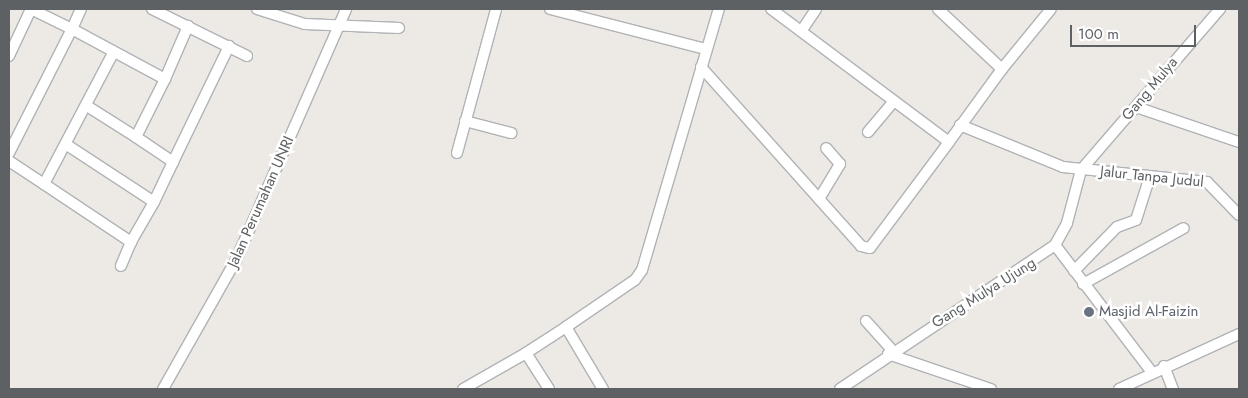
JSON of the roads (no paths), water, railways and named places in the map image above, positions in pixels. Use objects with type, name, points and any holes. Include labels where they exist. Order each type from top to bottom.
[{"type":"street","points":[[9,56],[31,9],[165,79]]},
{"type":"street","points":[[9,153],[81,9]]},
{"type":"street","points":[[152,9],[247,56]]},
{"type":"street","points":[[257,9],[297,22],[337,28],[399,28]]},
{"type":"street","name":"Jalan Perumahan UNRI","points":[[163,389],[226,280],[346,9]]},
{"type":"street","points":[[457,153],[496,9]]},
{"type":"street","points":[[550,9],[706,49]]},
{"type":"street","points":[[463,389],[526,353],[635,280],[642,270],[719,9]]},
{"type":"street","points":[[771,9],[802,30],[948,142]]},
{"type":"street","points":[[802,30],[816,9]]},
{"type":"street","points":[[938,9],[1002,69]]},
{"type":"street","points":[[701,68],[861,246],[870,248],[1002,69],[1052,9]]},
{"type":"street","name":"Gang Mulya","points":[[1081,170],[1220,9]]},
{"type":"street","points":[[136,137],[165,79],[188,26]]},
{"type":"street","points":[[121,266],[131,242],[154,202],[229,46]]},
{"type":"street","points":[[44,184],[67,145],[113,52]]},
{"type":"street","points":[[868,132],[894,101]]},
{"type":"street","points":[[87,106],[173,162]]},
{"type":"street","points":[[1136,107],[1239,142]]},
{"type":"street","points":[[465,121],[511,133]]},
{"type":"street","name":"Jalur Tanpa Judul","points":[[960,125],[1040,160],[1081,170],[1210,183],[1239,215]]},
{"type":"street","points":[[67,145],[154,202]]},
{"type":"street","points":[[819,199],[840,164],[826,148]]},
{"type":"street","points":[[9,161],[131,242]]},
{"type":"street","name":"Gang Mulya Ujung","points":[[842,387],[891,352],[1055,245],[1067,222],[1081,170]]},
{"type":"street","points":[[1074,271],[1117,226],[1136,220],[1150,176]]},
{"type":"street","points":[[1083,284],[1184,228]]},
{"type":"street","points":[[1055,245],[1151,371]]},
{"type":"street","points":[[866,321],[891,352],[991,389]]},
{"type":"street","points":[[566,326],[603,389]]},
{"type":"street","points":[[1119,389],[1151,371],[1239,334]]},
{"type":"street","points":[[526,353],[543,387]]},
{"type":"street","points":[[1164,366],[1174,389]]},
{"type":"street","points":[[842,387],[857,389]]},
{"type":"place","name":"Masjid Al-Faizin","points":[[1089,312]]}]
